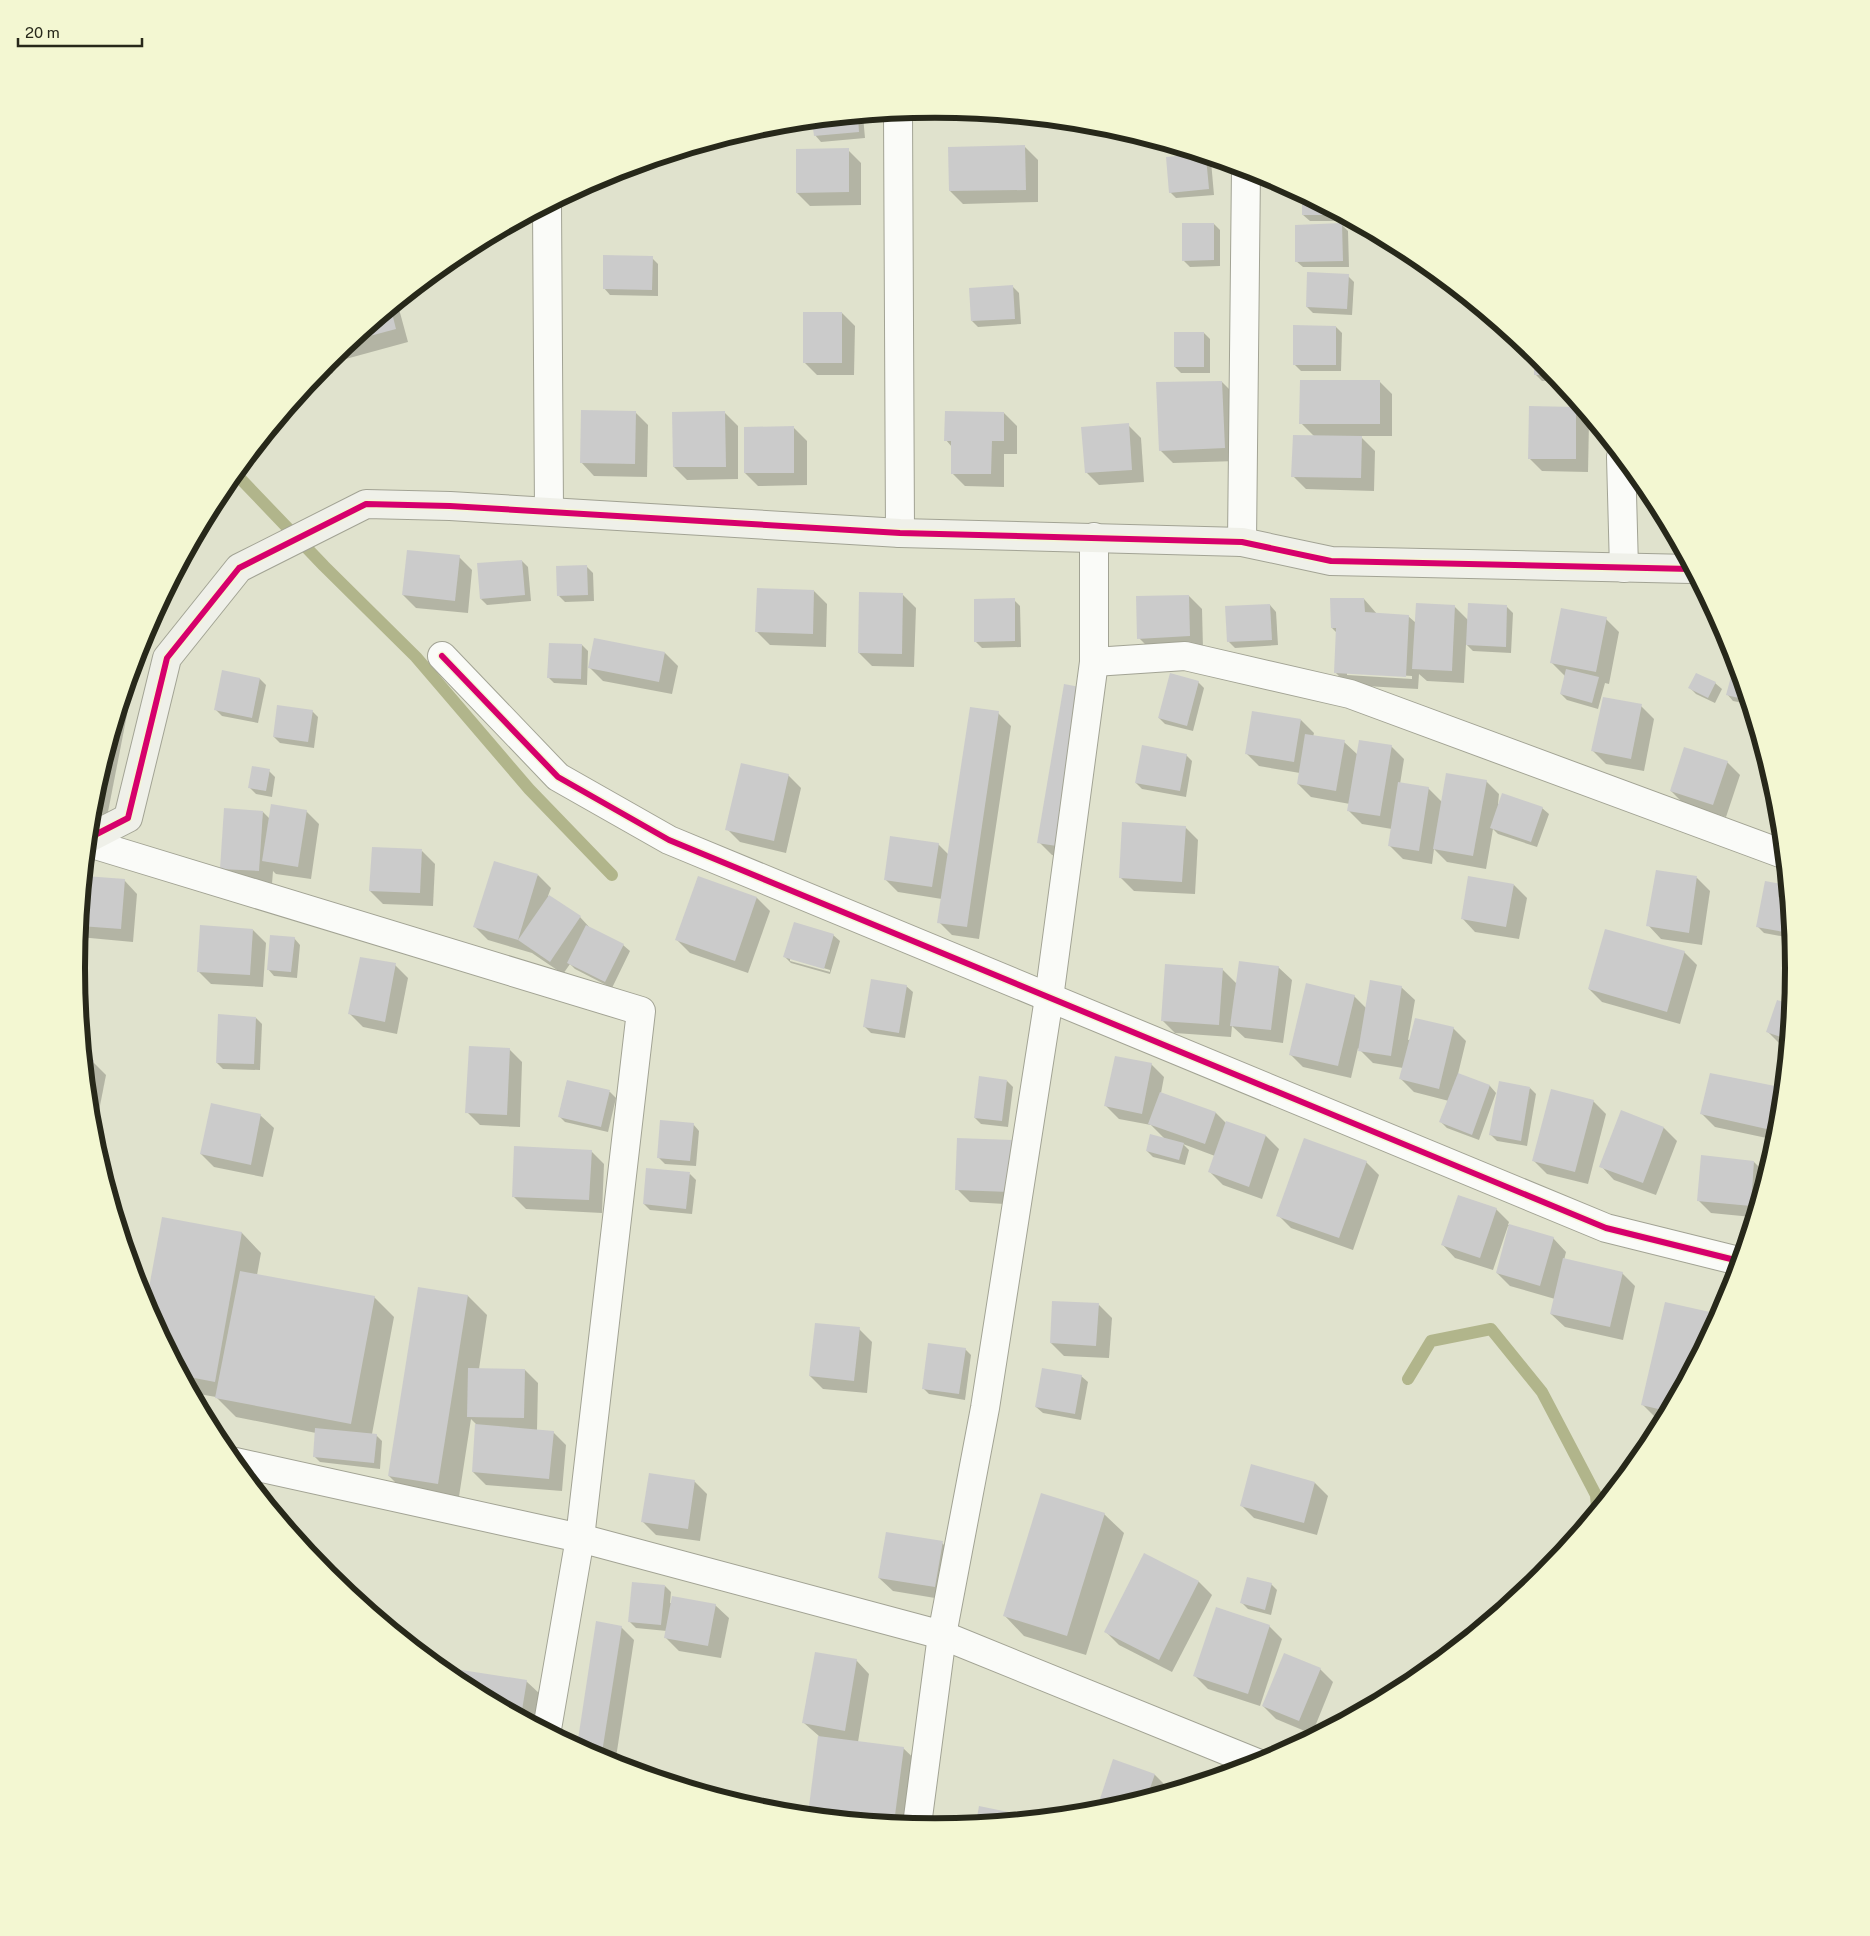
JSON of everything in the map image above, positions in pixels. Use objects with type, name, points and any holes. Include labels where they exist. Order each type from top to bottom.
[{"type":"street","points":[[898,119],[900,533]]},
{"type":"street","points":[[1242,542],[1246,178]]},
{"type":"street","points":[[547,212],[549,511]]},
{"type":"street","points":[[1621,468],[1624,568]]},
{"type":"street","points":[[96,835],[128,818],[167,658],[239,568],[366,504],[549,511],[900,533],[1242,542],[1331,561],[1685,569]]},
{"type":"street","points":[[918,1817],[942,1634],[984,1408],[1050,998],[1094,662],[1094,538]]},
{"type":"street","points":[[442,656],[558,777],[669,840],[1606,1228],[1733,1259]]},
{"type":"street","points":[[1094,662],[1185,656],[1350,694],[1777,852]]},
{"type":"street","points":[[94,845],[641,1011],[580,1538],[548,1724]]},
{"type":"street","points":[[246,1464],[580,1538],[942,1634],[1246,1758]]},
{"type":"building","points":[[858,122],[859,132],[814,136],[813,127]]},
{"type":"building","points":[[1025,145],[1026,190],[949,191],[948,147]]},
{"type":"building","points":[[849,148],[849,192],[796,193],[796,149]]},
{"type":"building","points":[[1183,155],[1207,163],[1209,189],[1169,193],[1166,157]]},
{"type":"building","points":[[1302,202],[1328,215],[1302,215]]},
{"type":"building","points":[[1182,223],[1214,223],[1214,260],[1182,261]]},
{"type":"building","points":[[1342,223],[1343,261],[1295,262],[1295,225]]},
{"type":"building","points":[[603,255],[653,256],[652,290],[603,289]]},
{"type":"building","points":[[1307,272],[1349,274],[1347,309],[1306,307]]},
{"type":"building","points":[[1013,285],[1015,319],[971,321],[969,288]]},
{"type":"building","points":[[803,312],[842,312],[842,363],[803,363]]},
{"type":"building","points":[[392,315],[396,329],[367,337]]},
{"type":"building","points":[[1293,325],[1336,326],[1336,365],[1293,365]]},
{"type":"building","points":[[1174,332],[1204,332],[1204,367],[1174,367]]},
{"type":"building","points":[[1534,365],[1543,375],[1534,375]]},
{"type":"building","points":[[1300,380],[1380,380],[1380,424],[1299,424]]},
{"type":"building","points":[[1222,381],[1225,448],[1159,451],[1156,382]]},
{"type":"building","points":[[1529,406],[1573,407],[1576,410],[1576,459],[1528,459]]},
{"type":"building","points":[[581,410],[636,411],[635,464],[580,463]]},
{"type":"building","points":[[725,411],[726,467],[673,467],[672,412]]},
{"type":"building","points":[[945,411],[1004,412],[1004,441],[992,441],[991,474],[951,474],[951,441],[944,441]]},
{"type":"building","points":[[1129,423],[1132,470],[1085,473],[1081,427]]},
{"type":"building","points":[[794,426],[794,473],[744,473],[744,427]]},
{"type":"building","points":[[1293,435],[1362,436],[1361,478],[1291,477]]},
{"type":"building","points":[[407,550],[460,555],[455,601],[402,595]]},
{"type":"building","points":[[522,560],[525,595],[480,599],[477,563]]},
{"type":"building","points":[[587,565],[588,595],[557,596],[556,566]]},
{"type":"building","points":[[757,588],[814,590],[813,634],[755,632]]},
{"type":"building","points":[[859,592],[903,593],[902,654],[858,653]]},
{"type":"building","points":[[1189,595],[1190,636],[1137,639],[1136,596]]},
{"type":"building","points":[[1015,598],[1015,641],[974,642],[974,599]]},
{"type":"building","points":[[1330,598],[1364,598],[1365,612],[1409,615],[1406,677],[1334,673],[1336,628],[1331,628]]},
{"type":"building","points":[[1416,603],[1455,605],[1452,671],[1412,669]]},
{"type":"building","points":[[1468,603],[1507,605],[1506,647],[1466,645]]},
{"type":"building","points":[[1270,604],[1272,640],[1227,642],[1225,606]]},
{"type":"building","points":[[1561,608],[1607,617],[1596,672],[1550,663]]},
{"type":"building","points":[[594,638],[665,652],[659,682],[588,668]]},
{"type":"building","points":[[549,643],[582,644],[581,679],[547,678]]},
{"type":"building","points":[[1566,669],[1599,677],[1592,703],[1560,694]]},
{"type":"building","points":[[222,670],[260,678],[252,718],[214,710]]},
{"type":"building","points":[[1170,673],[1199,681],[1187,726],[1158,718]]},
{"type":"building","points":[[1696,673],[1716,682],[1708,698],[1688,688]]},
{"type":"building","points":[[1732,674],[1741,699],[1726,695]]},
{"type":"building","points":[[1064,684],[1090,689],[1063,847],[1037,843]]},
{"type":"building","points":[[1603,697],[1642,704],[1631,759],[1591,751]]},
{"type":"building","points":[[277,705],[313,710],[308,742],[273,737]]},
{"type":"building","points":[[970,707],[999,711],[967,927],[937,923]]},
{"type":"building","points":[[1252,711],[1301,719],[1294,762],[1245,754]]},
{"type":"building","points":[[1305,734],[1345,740],[1336,791],[1297,784]]},
{"type":"building","points":[[1359,740],[1392,745],[1380,816],[1347,811]]},
{"type":"building","points":[[1142,745],[1187,754],[1180,791],[1135,783]]},
{"type":"building","points":[[1684,747],[1728,761],[1713,805],[1670,791]]},
{"type":"building","points":[[741,763],[789,774],[774,841],[725,830]]},
{"type":"building","points":[[252,766],[270,769],[266,791],[248,788]]},
{"type":"building","points":[[1446,773],[1487,780],[1473,856],[1433,849]]},
{"type":"building","points":[[1398,782],[1429,787],[1419,851],[1388,846]]},
{"type":"building","points":[[1502,793],[1543,807],[1531,842],[1490,828]]},
{"type":"building","points":[[271,804],[307,810],[298,867],[262,861]]},
{"type":"building","points":[[224,808],[263,811],[259,871],[220,869]]},
{"type":"building","points":[[1122,822],[1186,826],[1182,882],[1119,878]]},
{"type":"building","points":[[890,836],[939,843],[932,887],[884,880]]},
{"type":"building","points":[[372,847],[422,849],[420,893],[369,891]]},
{"type":"building","points":[[494,861],[538,874],[518,940],[473,927]]},
{"type":"building","points":[[1656,870],[1697,876],[1689,933],[1646,926]]},
{"type":"building","points":[[90,876],[125,879],[121,929],[86,926]]},
{"type":"building","points":[[698,876],[757,897],[735,961],[675,940]]},
{"type":"building","points":[[1468,876],[1514,884],[1506,927],[1461,919]]},
{"type":"building","points":[[1765,881],[1780,884],[1784,932],[1756,927]]},
{"type":"building","points":[[549,895],[581,916],[550,962],[518,940]]},
{"type":"building","points":[[794,922],[834,934],[824,969],[783,957]]},
{"type":"building","points":[[200,925],[253,929],[250,975],[197,972]]},
{"type":"building","points":[[586,925],[624,944],[605,982],[567,963]]},
{"type":"building","points":[[1605,929],[1685,951],[1667,1012],[1588,989]]},
{"type":"building","points":[[270,935],[295,937],[291,972],[267,970]]},
{"type":"building","points":[[360,957],[396,963],[385,1022],[348,1014]]},
{"type":"building","points":[[1239,961],[1279,966],[1271,1030],[1230,1026]]},
{"type":"building","points":[[1165,964],[1223,968],[1219,1025],[1161,1021]]},
{"type":"building","points":[[871,979],[907,985],[899,1033],[863,1027]]},
{"type":"building","points":[[1370,980],[1402,986],[1391,1056],[1358,1051]]},
{"type":"building","points":[[1306,983],[1355,995],[1338,1066],[1289,1055]]},
{"type":"building","points":[[1777,1000],[1784,1002],[1782,1037],[1766,1032]]},
{"type":"building","points":[[218,1014],[256,1017],[254,1064],[216,1063]]},
{"type":"building","points":[[1415,1018],[1454,1027],[1439,1089],[1399,1079]]},
{"type":"building","points":[[469,1046],[510,1048],[507,1115],[465,1113]]},
{"type":"building","points":[[1115,1056],[1152,1063],[1142,1114],[1104,1106]]},
{"type":"building","points":[[90,1060],[94,1060],[92,1074]]},
{"type":"building","points":[[1458,1073],[1490,1085],[1472,1135],[1439,1122]]},
{"type":"building","points":[[1710,1073],[1777,1086],[1770,1130],[1700,1114]]},
{"type":"building","points":[[979,1076],[1007,1080],[1002,1121],[974,1118]]},
{"type":"building","points":[[567,1080],[610,1090],[601,1127],[558,1117]]},
{"type":"building","points":[[1499,1081],[1530,1087],[1521,1141],[1489,1135]]},
{"type":"building","points":[[1551,1089],[1594,1100],[1575,1172],[1532,1161]]},
{"type":"building","points":[[1160,1092],[1216,1112],[1205,1144],[1148,1124]]},
{"type":"building","points":[[211,1103],[261,1114],[251,1165],[200,1154]]},
{"type":"building","points":[[1621,1110],[1664,1127],[1643,1183],[1599,1167]]},
{"type":"building","points":[[660,1120],[694,1123],[690,1161],[657,1158]]},
{"type":"building","points":[[1226,1121],[1266,1135],[1249,1187],[1208,1172]]},
{"type":"building","points":[[1150,1134],[1184,1143],[1179,1160],[1146,1151]]},
{"type":"building","points":[[957,1138],[1013,1140],[1010,1192],[955,1190]]},
{"type":"building","points":[[1304,1138],[1367,1161],[1339,1238],[1276,1216]]},
{"type":"building","points":[[514,1146],[592,1150],[589,1200],[512,1197]]},
{"type":"building","points":[[1701,1155],[1754,1161],[1751,1206],[1697,1201]]},
{"type":"building","points":[[646,1168],[690,1172],[686,1209],[643,1204]]},
{"type":"building","points":[[1458,1195],[1497,1208],[1480,1258],[1441,1245]]},
{"type":"building","points":[[162,1217],[242,1232],[215,1382],[191,1377],[173,1344],[149,1290]]},
{"type":"building","points":[[1509,1224],[1554,1237],[1540,1286],[1496,1273]]},
{"type":"building","points":[[1563,1258],[1623,1272],[1610,1327],[1550,1314]]},
{"type":"building","points":[[240,1271],[375,1296],[351,1424],[215,1398]]},
{"type":"building","points":[[418,1287],[468,1295],[438,1484],[388,1476]]},
{"type":"building","points":[[1052,1301],[1099,1303],[1096,1346],[1050,1343]]},
{"type":"building","points":[[1665,1302],[1711,1312],[1697,1344],[1661,1410],[1641,1405]]},
{"type":"building","points":[[815,1323],[860,1327],[854,1381],[809,1376]]},
{"type":"building","points":[[928,1343],[966,1348],[959,1394],[922,1389]]},
{"type":"building","points":[[468,1368],[525,1369],[524,1418],[467,1417]]},
{"type":"building","points":[[1042,1368],[1082,1375],[1075,1414],[1035,1407]]},
{"type":"building","points":[[475,1424],[554,1431],[549,1479],[472,1472]]},
{"type":"building","points":[[315,1428],[377,1434],[374,1463],[313,1457]]},
{"type":"building","points":[[1251,1464],[1315,1482],[1304,1523],[1240,1506]]},
{"type":"building","points":[[649,1473],[695,1480],[688,1529],[641,1522]]},
{"type":"building","points":[[1041,1493],[1105,1513],[1067,1636],[1003,1616]]},
{"type":"building","points":[[886,1532],[943,1541],[935,1587],[878,1578]]},
{"type":"building","points":[[1144,1553],[1199,1581],[1159,1660],[1104,1632]]},
{"type":"building","points":[[1247,1577],[1272,1583],[1265,1610],[1240,1603]]},
{"type":"building","points":[[632,1582],[665,1585],[661,1625],[628,1622]]},
{"type":"building","points":[[672,1596],[716,1604],[708,1646],[664,1638]]},
{"type":"building","points":[[1216,1607],[1270,1625],[1248,1694],[1193,1676]]},
{"type":"building","points":[[596,1621],[622,1626],[602,1750],[578,1739]]},
{"type":"building","points":[[815,1652],[857,1659],[845,1731],[802,1723]]},
{"type":"building","points":[[1284,1653],[1321,1668],[1299,1721],[1262,1706]]},
{"type":"building","points":[[455,1669],[527,1680],[522,1710]]},
{"type":"building","points":[[818,1736],[904,1747],[895,1817],[809,1808]]},
{"type":"building","points":[[1113,1759],[1155,1774],[1149,1790],[1099,1802]]},
{"type":"building","points":[[979,1806],[1016,1814],[991,1816],[977,1816]]},
{"type":"waterway","points":[[241,479],[324,566],[416,657],[529,789],[612,875]]},
{"type":"waterway","points":[[1408,1379],[1431,1341],[1491,1329],[1542,1392],[1596,1495],[1596,1500]]},
{"type":"cycle path","points":[[96,835],[128,818],[167,658],[239,568],[366,504],[450,506],[900,533],[1242,542],[1331,561],[1685,569]]},
{"type":"cycle path","points":[[442,656],[558,777],[669,840],[1606,1228],[1733,1259]]}]
